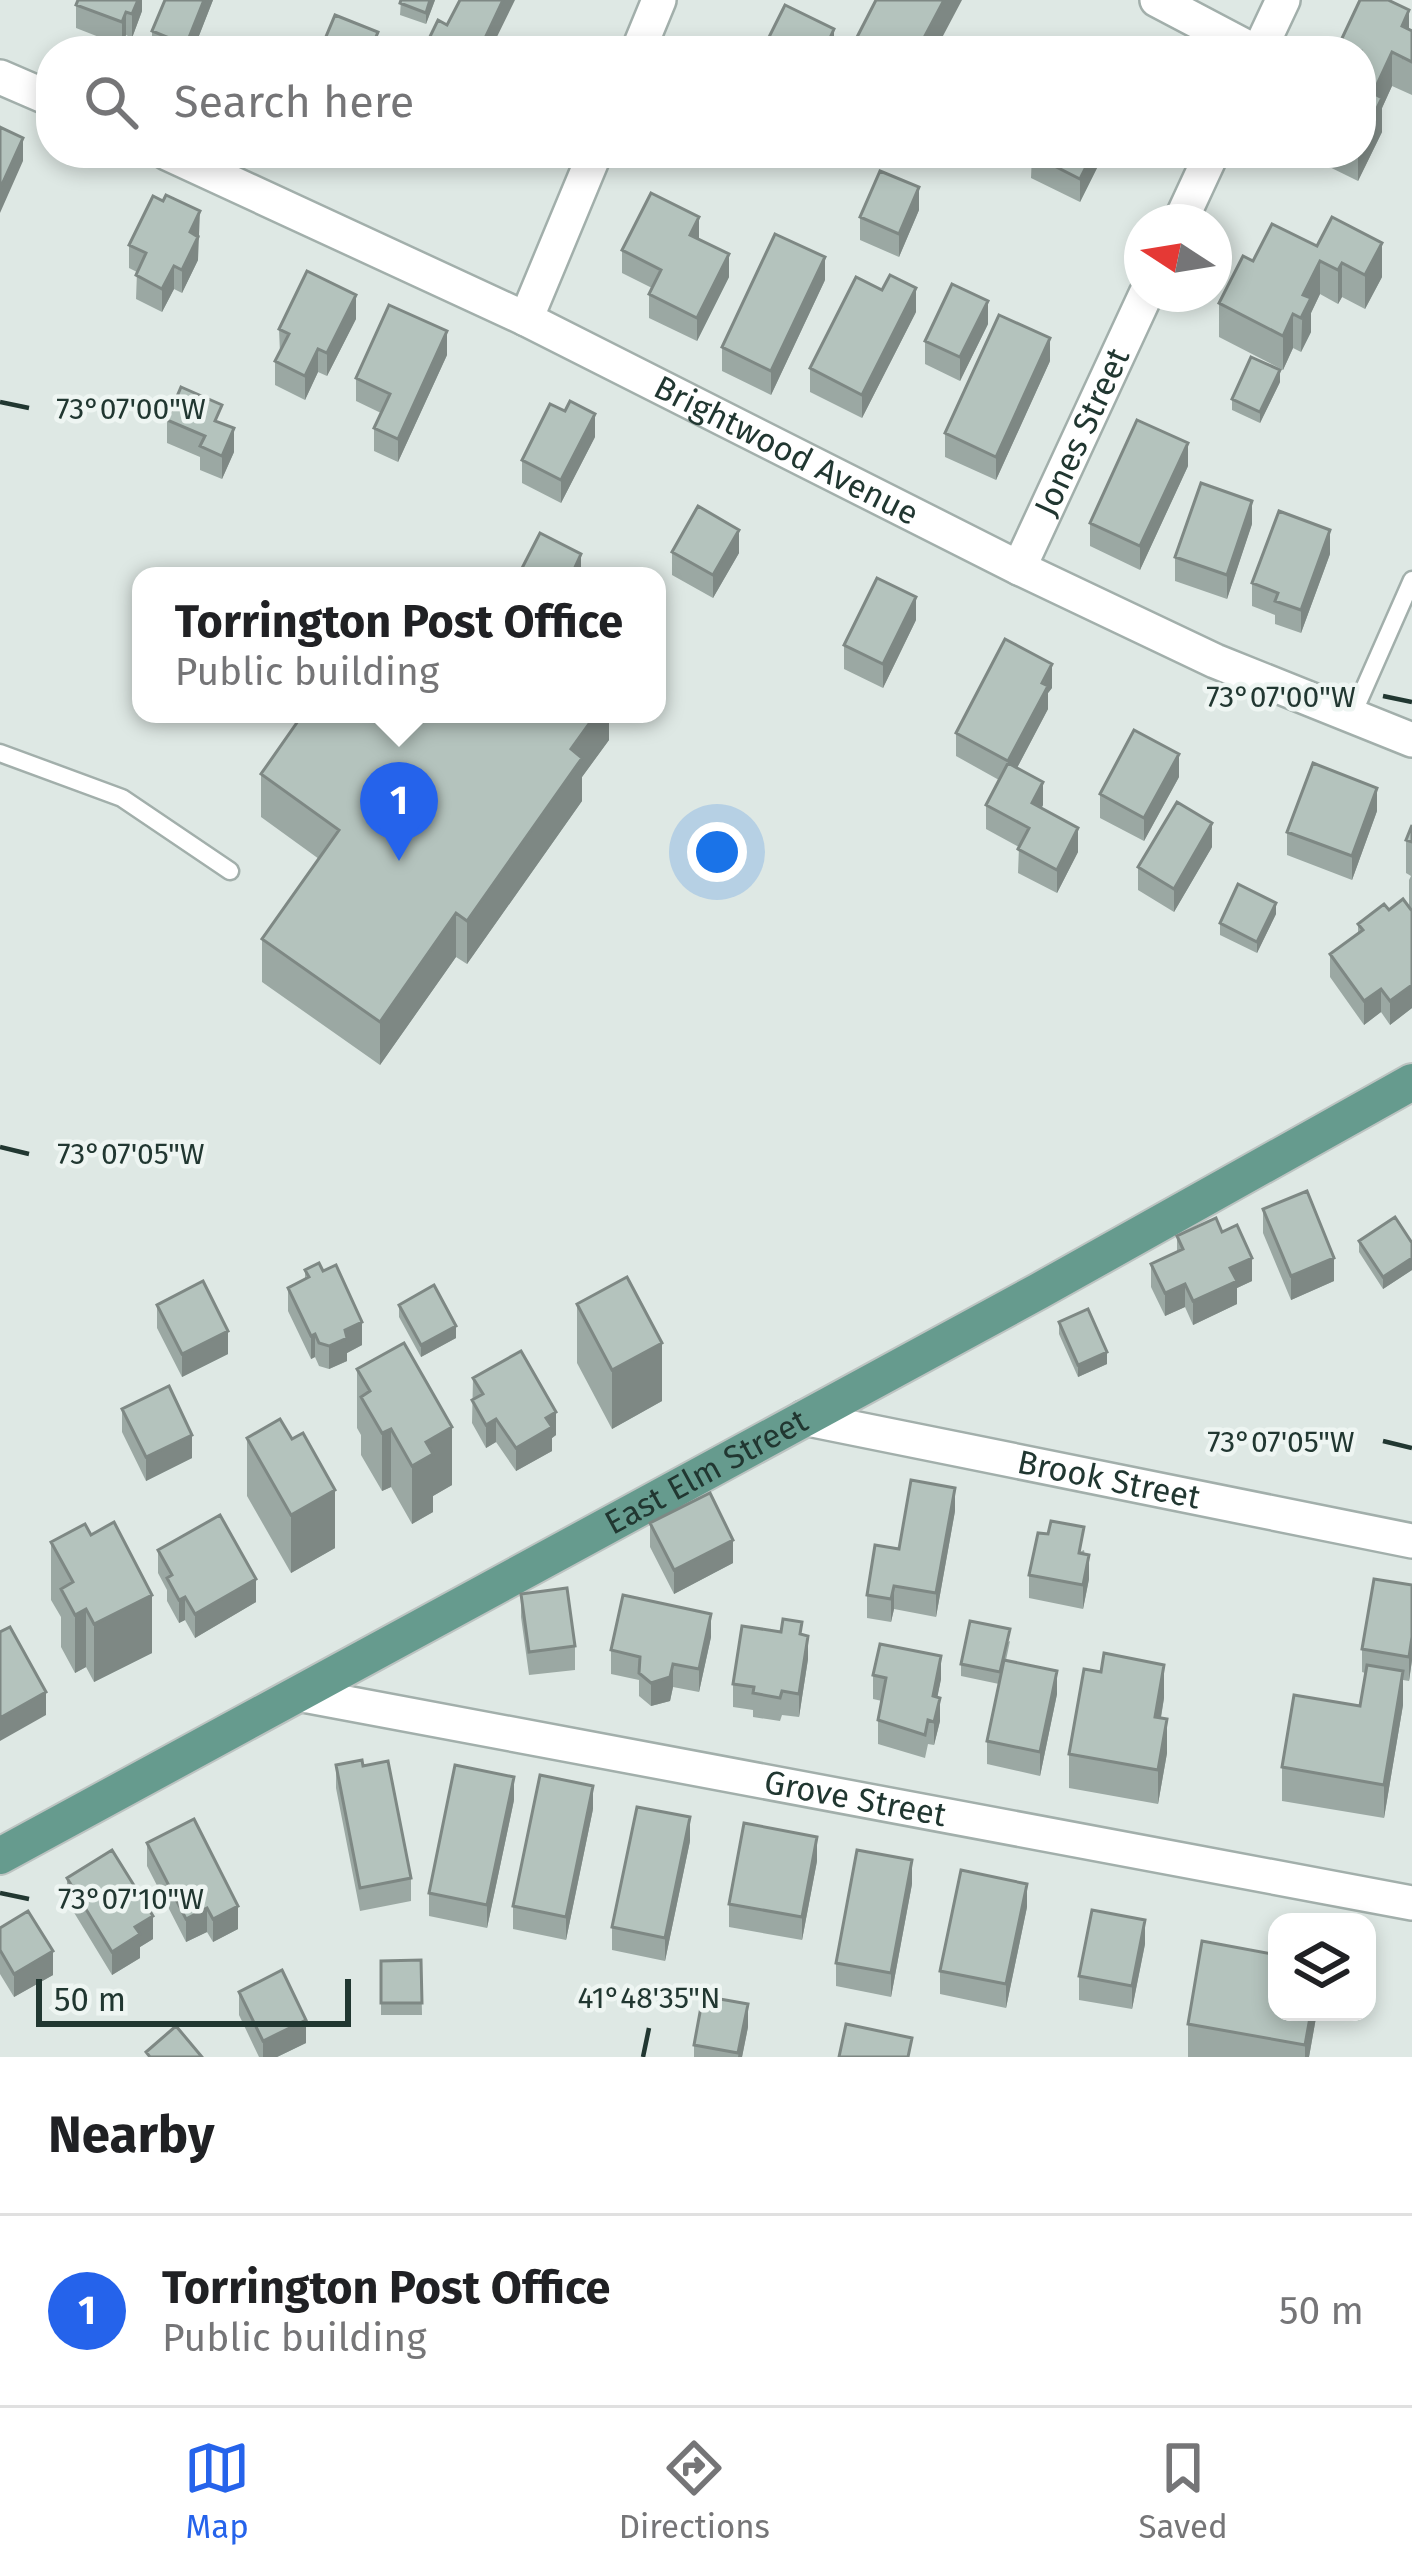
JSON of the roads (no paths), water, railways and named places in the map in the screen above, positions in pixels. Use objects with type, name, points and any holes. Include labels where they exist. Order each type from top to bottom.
[{"type":"main road","name":"East Elm Street","points":[[0,1856],[1040,1292],[1412,1082]]},
{"type":"street","points":[[644,36],[659,0]]},
{"type":"street","points":[[1157,0],[1228,36]]},
{"type":"street","points":[[1265,36],[1283,0]]},
{"type":"street","points":[[0,77],[36,93]]},
{"type":"street","name":"Brightwood Avenue","points":[[199,168],[526,320],[1215,661],[1412,740]]},
{"type":"street","points":[[526,320],[590,168]]},
{"type":"street","points":[[1188,204],[1205,168]]},
{"type":"street","name":"Jones Street","points":[[1019,568],[1138,312]]},
{"type":"street","name":"Brook Street","points":[[803,1418],[1412,1541]]},
{"type":"street","name":"Grove Street","points":[[298,1694],[1412,1904]]},
{"type":"lane","points":[[1352,716],[1412,580]]},
{"type":"lane","points":[[0,753],[122,798],[230,872]]},
{"type":"place","name":"Torrington Post Office","points":[[399,861]]}]
